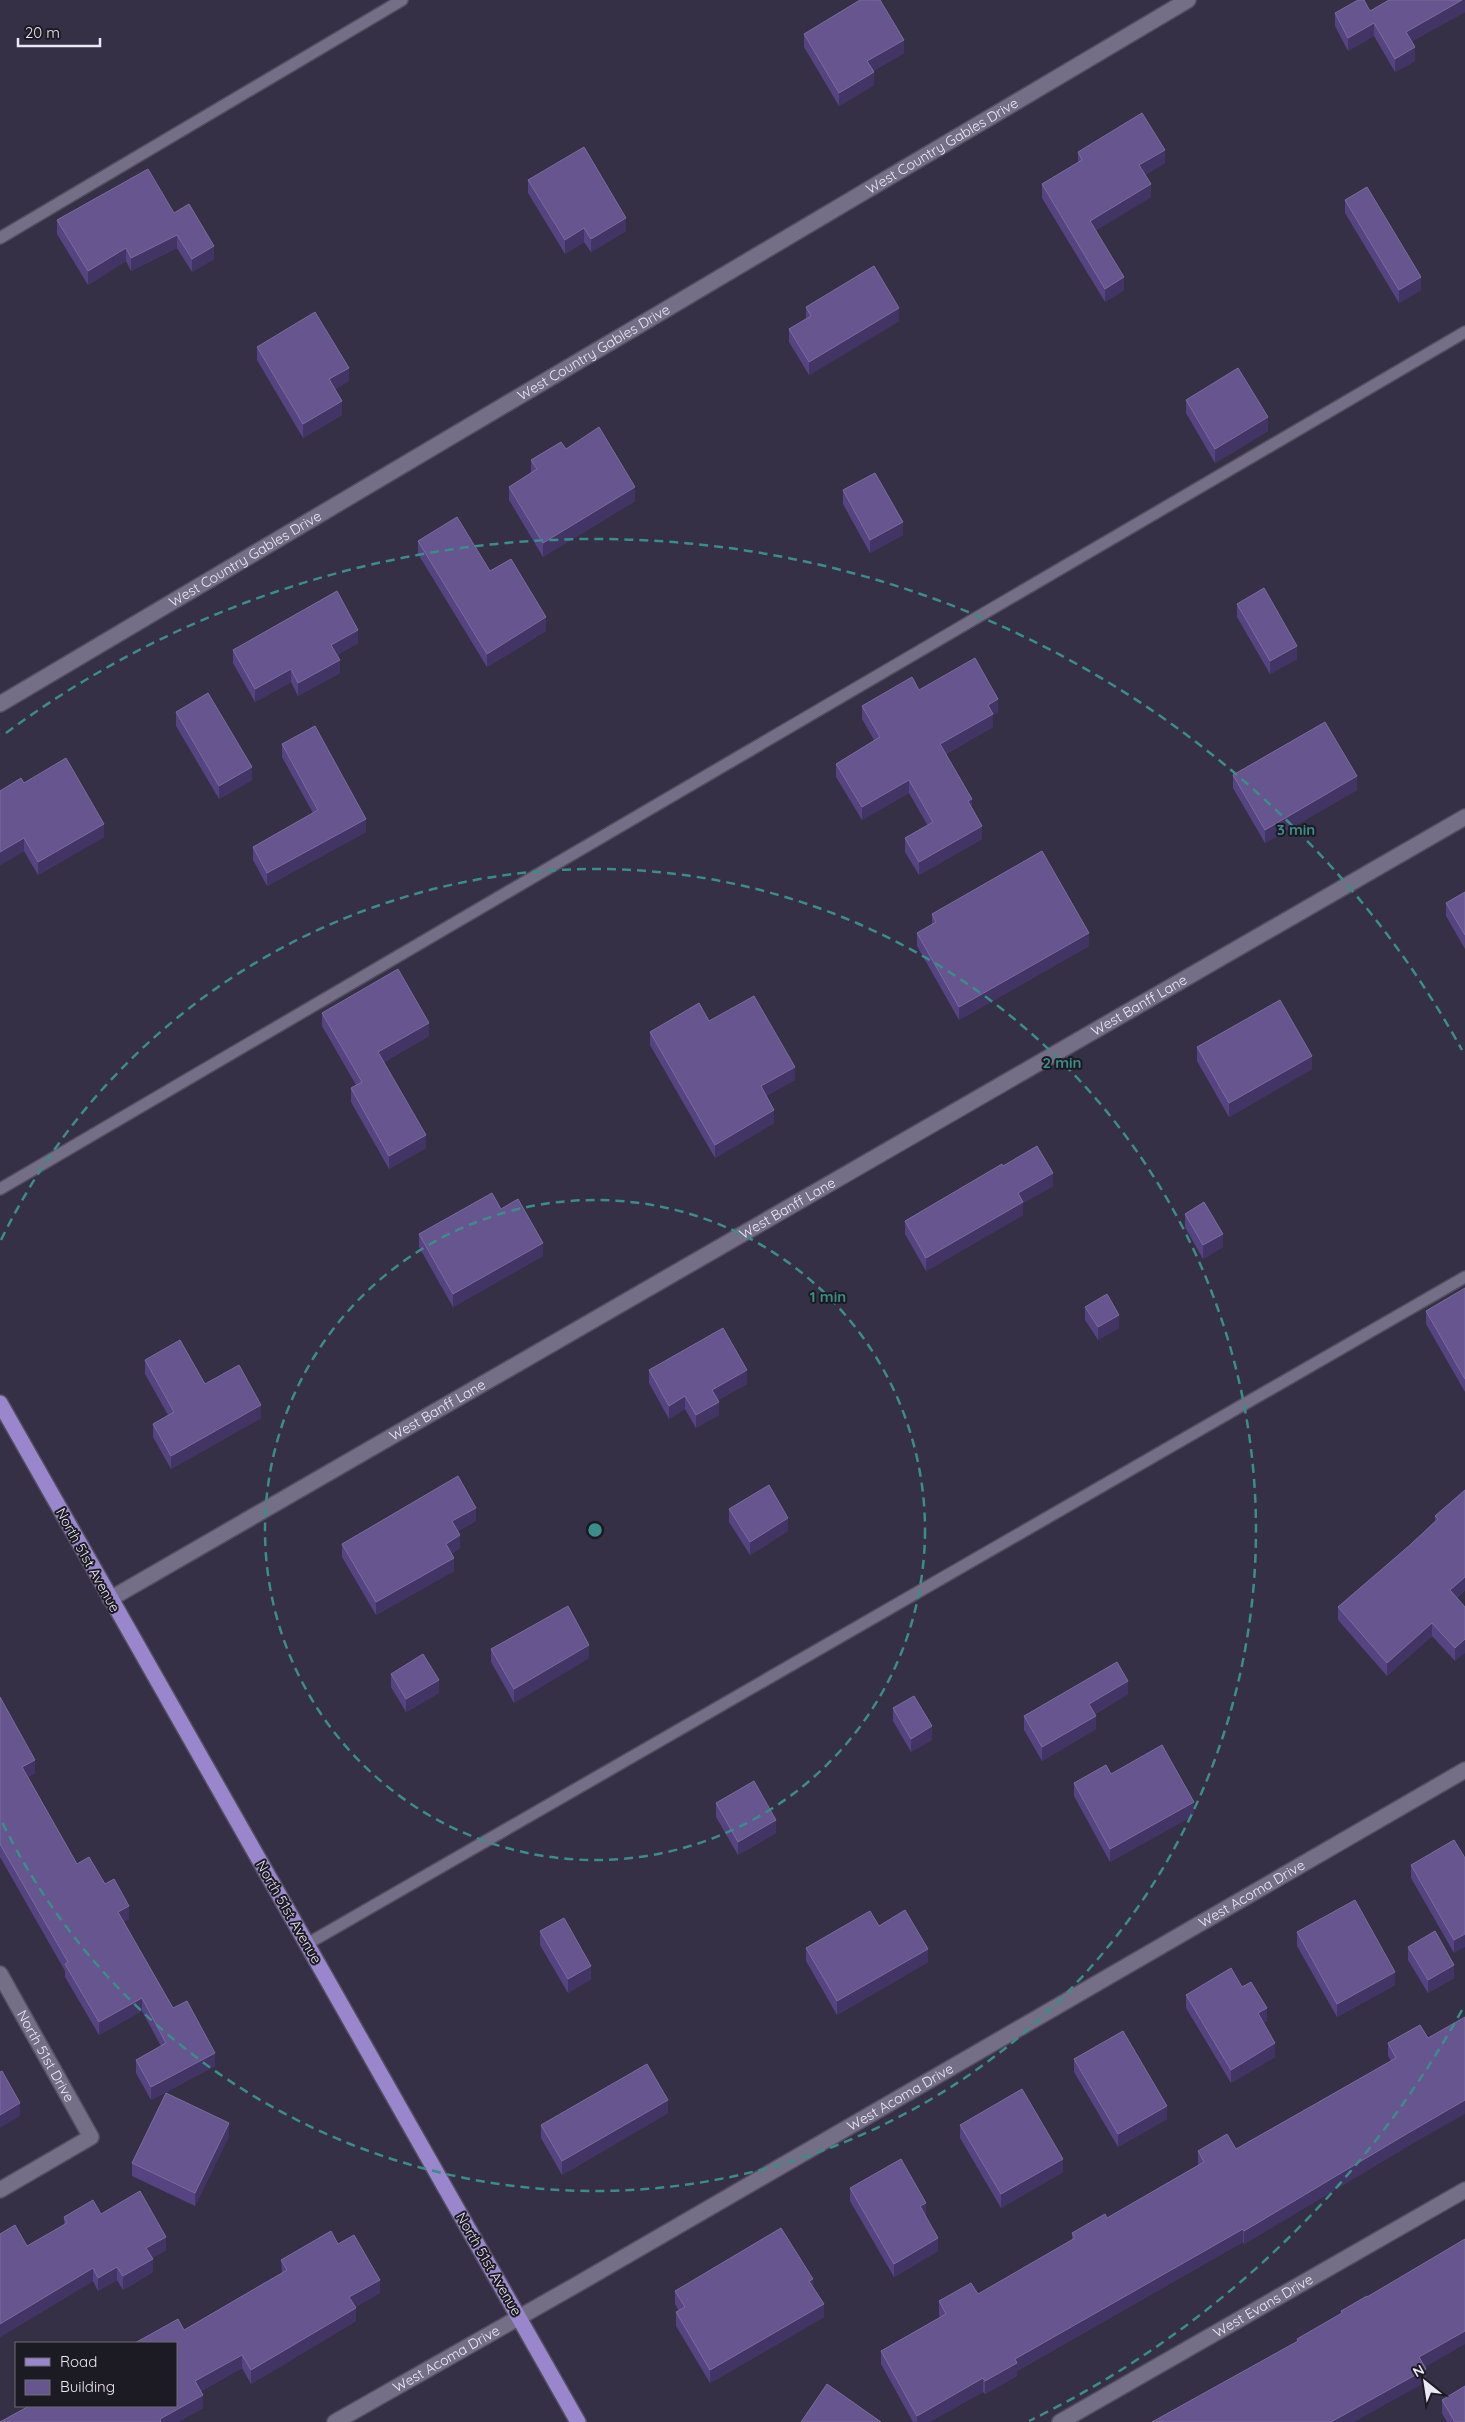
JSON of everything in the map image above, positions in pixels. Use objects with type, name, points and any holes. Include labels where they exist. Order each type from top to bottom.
[{"type":"main road","name":"North 51st Avenue","points":[[0,1402],[578,2422]]},
{"type":"street","name":"West Country Gables Drive","points":[[0,704],[1188,0]]},
{"type":"street","name":"West Banff Lane","points":[[110,1599],[1465,816]]},
{"type":"street","name":"West Acoma Drive","points":[[335,2422],[1465,1770]]},
{"type":"street","name":"North 51st Drive","points":[[0,1974],[91,2137],[0,2190]]},
{"type":"street","name":"West Evans Drive","points":[[1060,2422],[1465,2190]]},
{"type":"lane","points":[[0,238],[402,0]]},
{"type":"lane","points":[[0,1189],[1465,332]]},
{"type":"lane","points":[[307,1944],[1465,1277]]},
{"type":"building","points":[[860,0],[880,0],[904,40],[867,61],[874,72],[839,93],[804,34]]},
{"type":"building","points":[[1358,0],[1364,0],[1370,11],[1389,0],[1462,0],[1406,32],[1415,47],[1395,59],[1374,23],[1348,38],[1335,13]]},
{"type":"building","points":[[1142,113],[1165,150],[1139,165],[1151,184],[1090,221],[1124,277],[1105,289],[1042,184],[1082,160],[1078,152]]},
{"type":"building","points":[[584,147],[626,218],[591,239],[584,228],[565,240],[528,180]]},
{"type":"building","points":[[148,169],[174,213],[189,204],[214,246],[192,259],[177,235],[131,258],[126,248],[88,271],[57,220]]},
{"type":"building","points":[[1367,187],[1421,277],[1399,290],[1345,200]]},
{"type":"building","points":[[874,266],[899,308],[809,362],[789,329],[811,316],[806,307]]},
{"type":"building","points":[[315,312],[349,368],[329,379],[342,401],[303,424],[257,347]]},
{"type":"building","points":[[1238,368],[1268,417],[1215,449],[1186,400]]},
{"type":"building","points":[[599,427],[635,487],[543,543],[509,487],[537,469],[531,460],[561,442],[566,449]]},
{"type":"building","points":[[875,473],[903,522],[870,540],[843,490]]},
{"type":"building","points":[[457,517],[490,571],[511,559],[546,617],[487,654],[418,541]]},
{"type":"building","points":[[1264,588],[1297,646],[1270,661],[1237,604]]},
{"type":"building","points":[[337,591],[358,630],[331,645],[340,660],[298,683],[291,669],[255,689],[233,650]]},
{"type":"building","points":[[975,658],[998,699],[988,705],[993,714],[940,744],[972,799],[968,801],[982,826],[919,862],[905,838],[933,822],[909,780],[862,807],[836,764],[880,737],[862,706],[912,677],[919,690]]},
{"type":"building","points":[[208,693],[252,767],[219,786],[176,712]]},
{"type":"building","points":[[1325,722],[1357,776],[1265,830],[1233,775]]},
{"type":"building","points":[[315,726],[366,819],[267,873],[253,847],[318,810],[282,744]]},
{"type":"building","points":[[66,758],[104,824],[38,862],[24,838],[0,852],[0,791],[21,778],[24,783]]},
{"type":"building","points":[[1042,851],[1089,933],[959,1007],[917,933],[936,922],[932,914]]},
{"type":"building","points":[[1465,892],[1465,935],[1446,903]]},
{"type":"building","points":[[398,969],[429,1023],[378,1052],[426,1135],[389,1156],[351,1088],[362,1082],[322,1013]]},
{"type":"building","points":[[754,996],[795,1067],[761,1086],[774,1110],[715,1145],[650,1032],[699,1003],[709,1021]]},
{"type":"building","points":[[1280,1000],[1312,1056],[1229,1103],[1197,1047]]},
{"type":"building","points":[[1037,1146],[1053,1173],[1018,1193],[1023,1202],[926,1258],[905,1221],[1002,1164],[1003,1166]]},
{"type":"building","points":[[492,1193],[501,1209],[518,1199],[543,1243],[453,1294],[419,1234]]},
{"type":"building","points":[[1204,1202],[1223,1234],[1203,1245],[1185,1214]]},
{"type":"building","points":[[1465,1288],[1465,1379],[1426,1311]]},
{"type":"building","points":[[1107,1294],[1119,1315],[1098,1327],[1085,1307]]},
{"type":"building","points":[[723,1328],[747,1370],[712,1390],[719,1402],[696,1415],[685,1396],[669,1406],[649,1370]]},
{"type":"building","points":[[180,1340],[205,1384],[239,1365],[261,1405],[171,1456],[153,1424],[174,1412],[145,1360]]},
{"type":"building","points":[[458,1476],[476,1508],[452,1521],[460,1535],[446,1544],[454,1558],[376,1602],[342,1544]]},
{"type":"building","points":[[769,1485],[788,1518],[750,1542],[729,1509]]},
{"type":"building","points":[[1465,1490],[1465,1577],[1450,1590],[1465,1607],[1465,1639],[1455,1648],[1432,1623],[1387,1663],[1338,1607],[1410,1545],[1438,1519],[1435,1516]]},
{"type":"building","points":[[568,1606],[589,1645],[514,1689],[491,1649]]},
{"type":"building","points":[[423,1654],[439,1680],[406,1699],[391,1674]]},
{"type":"building","points":[[1117,1662],[1128,1681],[1089,1704],[1096,1716],[1042,1747],[1024,1716]]},
{"type":"building","points":[[914,1696],[932,1726],[911,1739],[893,1708]]},
{"type":"building","points":[[0,1697],[35,1760],[22,1767],[77,1864],[89,1857],[105,1884],[114,1879],[129,1906],[118,1912],[173,2008],[187,2001],[215,2053],[151,2087],[136,2060],[166,2043],[142,1998],[99,2022],[65,1964],[68,1962],[0,1844]]},
{"type":"building","points":[[1162,1745],[1194,1802],[1110,1849],[1074,1783],[1106,1765],[1111,1774]]},
{"type":"building","points":[[754,1781],[776,1820],[738,1842],[716,1803]]},
{"type":"building","points":[[1454,1840],[1465,1858],[1465,1934],[1454,1940],[1411,1865]]},
{"type":"building","points":[[1355,1900],[1395,1972],[1337,2004],[1297,1932]]},
{"type":"building","points":[[905,1910],[928,1949],[837,2001],[806,1948],[870,1911],[879,1926]]},
{"type":"building","points":[[564,1918],[591,1966],[568,1979],[540,1931]]},
{"type":"building","points":[[1435,1931],[1454,1965],[1428,1980],[1408,1947]]},
{"type":"building","points":[[1231,1968],[1242,1987],[1251,1982],[1267,2008],[1258,2013],[1275,2043],[1231,2070],[1186,1995]]},
{"type":"building","points":[[1465,2017],[1465,2100],[1244,2231],[1243,2229],[1015,2359],[1017,2363],[985,2381],[983,2378],[917,2416],[881,2351],[946,2314],[939,2301],[971,2283],[978,2294],[1075,2238],[1072,2233],[1105,2214],[1107,2218],[1204,2162],[1198,2151],[1227,2134],[1236,2149],[1396,2058],[1388,2043],[1420,2025],[1428,2038]]},
{"type":"building","points":[[1123,2031],[1167,2106],[1118,2134],[1074,2059]]},
{"type":"building","points":[[647,2064],[668,2100],[562,2161],[541,2125]]},
{"type":"building","points":[[2,2071],[20,2103],[0,2115],[0,2072]]},
{"type":"building","points":[[1022,2089],[1063,2159],[1001,2194],[960,2125]]},
{"type":"building","points":[[166,2093],[229,2123],[195,2193],[132,2163]]},
{"type":"building","points":[[901,2159],[926,2203],[920,2206],[938,2238],[894,2264],[850,2188]]},
{"type":"building","points":[[140,2191],[166,2237],[146,2248],[153,2259],[123,2276],[117,2267],[98,2278],[93,2268],[0,2324],[0,2234],[15,2225],[27,2246],[67,2223],[64,2217],[93,2200],[101,2214]]},
{"type":"building","points":[[781,2228],[813,2279],[809,2281],[824,2304],[710,2370],[676,2312],[685,2307],[675,2291]]},
{"type":"building","points":[[331,2231],[338,2244],[354,2235],[380,2280],[349,2297],[356,2308],[251,2370],[242,2355],[195,2381],[203,2395],[160,2419],[161,2422],[0,2422],[27,2407],[178,2407],[178,2342],[137,2342],[178,2319],[184,2330],[287,2270],[281,2260]]},
{"type":"building","points":[[1465,2239],[1465,2331],[1419,2357],[1426,2369],[1331,2422],[1152,2422],[1298,2341],[1297,2339],[1342,2313],[1341,2311]]},
{"type":"building","points":[[827,2384],[881,2422],[801,2422]]},
{"type":"building","points":[[1465,2386],[1465,2422],[1455,2422],[1442,2400]]}]
